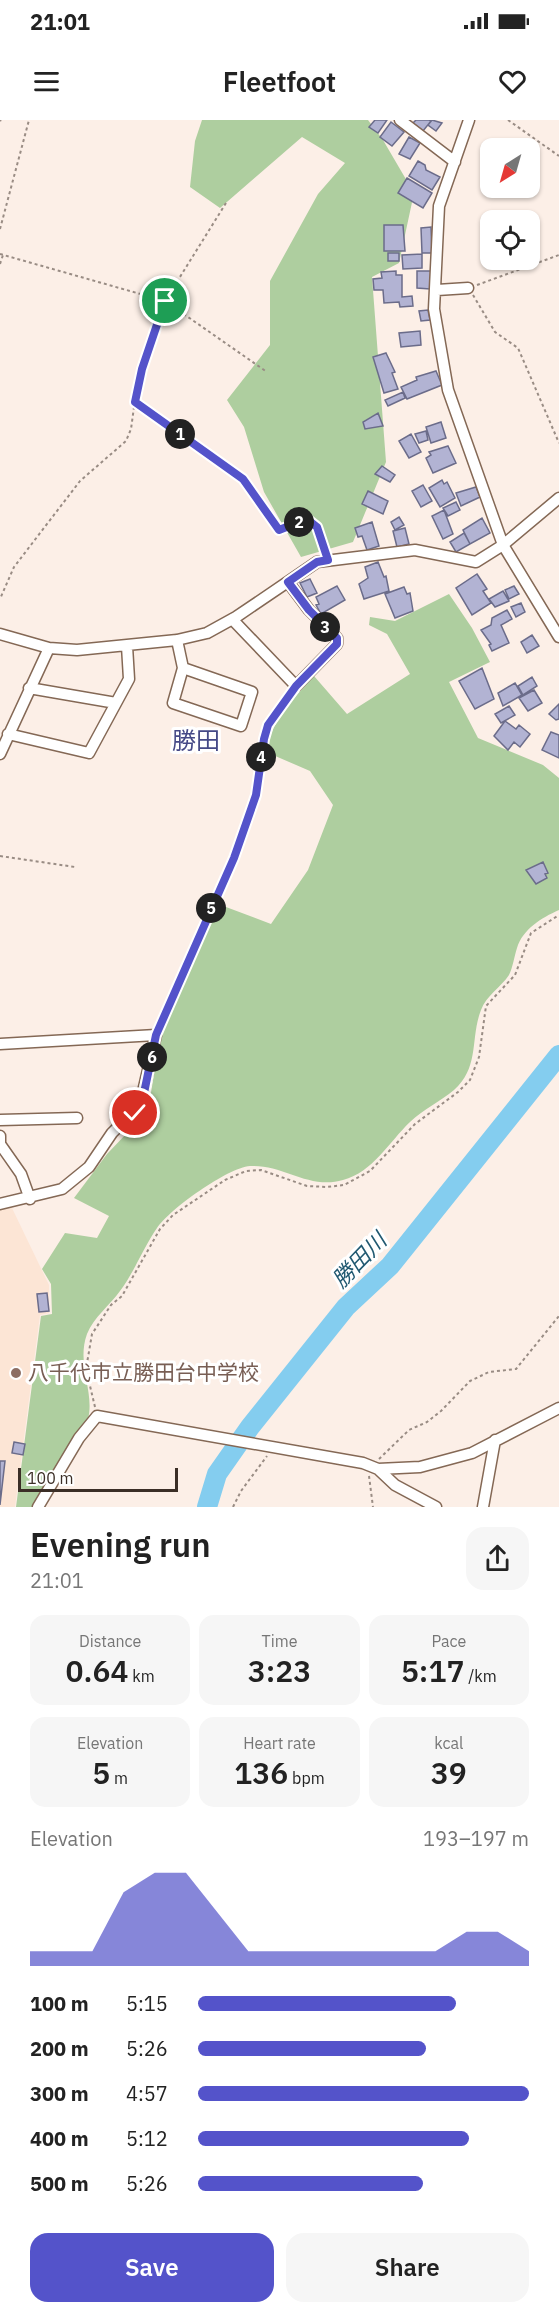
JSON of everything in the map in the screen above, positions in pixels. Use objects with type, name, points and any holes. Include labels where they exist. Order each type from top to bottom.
[{"type":"street","points":[[400,120],[455,162]]},
{"type":"street","points":[[464,122],[455,162],[439,206],[437,290],[434,309],[448,390],[502,545],[559,637]]},
{"type":"street","points":[[437,290],[468,288]]},
{"type":"street","points":[[0,634],[49,648],[77,650],[177,640],[207,633],[317,562],[415,550],[476,562],[502,545],[559,498]]},
{"type":"street","points":[[232,619],[296,686],[337,644],[337,638],[309,610],[288,582]]},
{"type":"street","points":[[177,640],[183,668],[173,703],[241,726],[252,692],[183,668]]},
{"type":"street","points":[[8,734],[89,753],[129,679],[127,646]]},
{"type":"street","points":[[0,754],[49,648]]},
{"type":"street","points":[[29,688],[116,703]]},
{"type":"street","points":[[0,1044],[156,1035],[140,1105],[112,1133],[88,1167],[62,1189],[30,1199],[0,1204]]},
{"type":"street","points":[[0,1120],[77,1118]]},
{"type":"street","points":[[0,1136],[0,1144],[21,1174],[30,1199]]},
{"type":"street","points":[[38,1507],[79,1438],[97,1416],[210,1435],[375,1468],[442,1463],[472,1454],[559,1408]]},
{"type":"street","points":[[483,1507],[495,1440]]},
{"type":"street","points":[[375,1468],[395,1485],[436,1507]]},
{"type":"path","points":[[0,229],[28,120]]},
{"type":"path","points":[[508,120],[559,156]]},
{"type":"path","points":[[0,599],[14,567],[81,481],[126,441],[131,429],[142,369],[165,301],[226,203]]},
{"type":"path","points":[[0,264],[1,255],[165,301],[267,372]]},
{"type":"path","points":[[559,255],[468,288],[495,332],[518,348],[559,443]]},
{"type":"path","points":[[135,402],[243,479],[279,530],[307,519],[317,527],[328,560]]},
{"type":"path","points":[[156,1035],[234,858],[252,806],[268,725],[296,686]]},
{"type":"path","points":[[0,856],[75,867]]},
{"type":"path","points":[[97,1416],[87,1369],[92,1334],[111,1305],[122,1296],[160,1229],[173,1215],[237,1174],[261,1170],[308,1186],[327,1187],[344,1185],[370,1171],[415,1124],[458,1092],[470,1080],[479,1057],[486,1006],[515,975],[531,933],[559,915]]},
{"type":"path","points":[[373,1507],[369,1479],[375,1468],[409,1430],[427,1422],[441,1411],[470,1381],[489,1372],[516,1369],[559,1316]]},
{"type":"path","points":[[233,1507],[268,1447]]},
{"type":"shaded area","name":"八千代市立勝田台中学校","points":[[12,1208],[49,1285],[49,1313],[40,1315],[15,1507],[0,1507],[0,1209]]},
{"type":"green space","points":[[202,120],[368,120],[383,140],[414,193],[399,263],[372,277],[386,462],[353,542],[301,557],[264,492],[244,427],[227,400],[270,345],[270,281],[318,194],[345,163],[302,137],[220,208],[190,187],[195,141]]},
{"type":"green space","points":[[449,594],[472,628],[490,662],[449,682],[478,738],[543,765],[559,778],[559,910],[539,921],[524,935],[517,948],[509,975],[483,1005],[471,1062],[462,1081],[449,1094],[410,1122],[372,1163],[354,1176],[331,1182],[319,1182],[262,1166],[240,1168],[214,1181],[164,1220],[125,1283],[87,1334],[84,1345],[84,1367],[90,1409],[88,1419],[33,1507],[16,1507],[41,1316],[52,1314],[51,1284],[42,1269],[65,1233],[97,1238],[109,1216],[74,1198],[107,1154],[148,1111],[161,1031],[218,904],[271,924],[308,870],[333,805],[310,771],[266,752],[273,730],[284,711],[314,676],[347,714],[410,674],[387,634],[369,625],[370,617],[395,621]]},
{"type":"building","points":[[375,120],[387,120],[378,133],[369,127]]},
{"type":"building","points":[[416,120],[431,121],[423,131],[413,123]]},
{"type":"building","points":[[432,120],[442,123],[436,131],[428,125]]},
{"type":"building","points":[[391,122],[404,132],[392,146],[380,137]]},
{"type":"building","points":[[409,137],[420,143],[410,159],[399,154]]},
{"type":"building","points":[[418,161],[425,165],[426,170],[440,177],[432,190],[409,176]]},
{"type":"building","points":[[407,178],[432,193],[423,208],[398,193]]},
{"type":"building","points":[[384,225],[403,225],[405,251],[384,251]]},
{"type":"building","points":[[431,227],[432,253],[422,253],[421,228]]},
{"type":"building","points":[[388,253],[399,253],[399,261],[388,261]]},
{"type":"building","points":[[422,254],[422,268],[403,269],[402,255]]},
{"type":"building","points":[[396,271],[396,275],[402,275],[402,297],[412,296],[413,306],[400,307],[399,302],[384,303],[383,290],[374,290],[373,279],[382,278],[381,272]]},
{"type":"building","points":[[417,271],[431,271],[430,289],[417,288]]},
{"type":"building","points":[[428,310],[430,320],[421,321],[419,311]]},
{"type":"building","points":[[420,331],[421,345],[401,347],[399,333]]},
{"type":"building","points":[[386,353],[395,372],[392,373],[398,389],[384,393],[373,357]]},
{"type":"building","points":[[436,371],[442,385],[407,399],[401,387],[417,380],[416,377]]},
{"type":"building","points":[[403,392],[405,398],[388,406],[385,400]]},
{"type":"building","points":[[378,413],[383,426],[365,429],[363,422]]},
{"type":"building","points":[[441,422],[446,438],[431,443],[426,427]]},
{"type":"building","points":[[426,431],[428,440],[419,443],[415,434]]},
{"type":"building","points":[[411,434],[421,452],[409,458],[399,441]]},
{"type":"building","points":[[448,446],[456,463],[433,473],[426,458],[431,455],[429,452]]},
{"type":"building","points":[[382,466],[395,475],[390,482],[375,474]]},
{"type":"building","points":[[442,480],[444,484],[447,482],[455,498],[440,507],[429,488]]},
{"type":"building","points":[[423,485],[432,501],[421,507],[412,491]]},
{"type":"building","points":[[476,487],[480,497],[461,506],[456,493]]},
{"type":"building","points":[[368,491],[388,501],[383,514],[362,504]]},
{"type":"building","points":[[456,502],[460,510],[448,516],[443,508]]},
{"type":"building","points":[[444,510],[453,534],[443,539],[432,516]]},
{"type":"building","points":[[399,517],[404,525],[395,530],[391,522]]},
{"type":"building","points":[[482,518],[490,533],[470,544],[463,530]]},
{"type":"building","points":[[372,522],[379,546],[367,550],[362,536],[358,537],[355,528]]},
{"type":"building","points":[[405,528],[409,544],[397,547],[393,531]]},
{"type":"building","points":[[464,533],[470,544],[456,552],[450,542]]},
{"type":"building","points":[[378,562],[384,577],[386,576],[389,591],[364,599],[359,584],[368,578],[365,567]]},
{"type":"building","points":[[477,574],[487,589],[483,591],[491,603],[472,615],[456,588]]},
{"type":"building","points":[[310,579],[317,593],[307,597],[300,583]]},
{"type":"building","points":[[337,586],[345,600],[321,614],[316,605],[319,604],[316,597]]},
{"type":"building","points":[[514,586],[519,594],[509,599],[505,590]]},
{"type":"building","points":[[404,587],[407,594],[410,593],[413,611],[395,618],[385,594]]},
{"type":"building","points":[[503,591],[509,601],[495,607],[489,599]]},
{"type":"building","points":[[521,603],[525,612],[516,617],[511,607]]},
{"type":"building","points":[[507,610],[512,619],[501,625],[509,643],[492,651],[489,645],[491,644],[481,630],[491,625],[492,618]]},
{"type":"building","points":[[532,635],[539,646],[527,653],[521,642]]},
{"type":"building","points":[[482,668],[494,699],[475,709],[459,681]]},
{"type":"building","points":[[532,677],[537,686],[523,695],[518,686]]},
{"type":"building","points":[[515,683],[522,695],[503,706],[498,693]]},
{"type":"building","points":[[534,690],[542,703],[528,711],[519,698]]},
{"type":"building","points":[[559,704],[559,719],[556,720],[549,714]]},
{"type":"building","points":[[509,706],[515,715],[501,723],[495,714]]},
{"type":"building","points":[[505,721],[516,729],[519,725],[530,734],[520,747],[514,742],[508,750],[494,736]]},
{"type":"building","points":[[551,732],[559,735],[559,758],[542,750]]},
{"type":"building","points":[[543,862],[548,873],[545,874],[547,878],[536,884],[526,870]]},
{"type":"building","points":[[47,1293],[49,1311],[39,1312],[37,1294]]},
{"type":"building","points":[[14,1442],[25,1444],[23,1455],[12,1453]]},
{"type":"building","points":[[0,1461],[5,1461],[0,1505]]},
{"type":"waterway","name":"勝田川","points":[[207,1507],[217,1474],[250,1427],[346,1307],[390,1266],[559,1055]]},
{"type":"place","name":"八千代市立勝田台中学校","points":[[16,1373]]},
{"type":"district","name":"勝田","points":[[196,741]]},
{"type":"route","points":[[135,1113],[144,1093],[156,1035],[234,858],[256,795],[268,725],[296,686],[337,644],[337,638],[309,610],[288,582],[317,562],[328,560],[317,527],[307,519],[279,530],[243,479],[135,402],[137,385],[165,301]]}]
